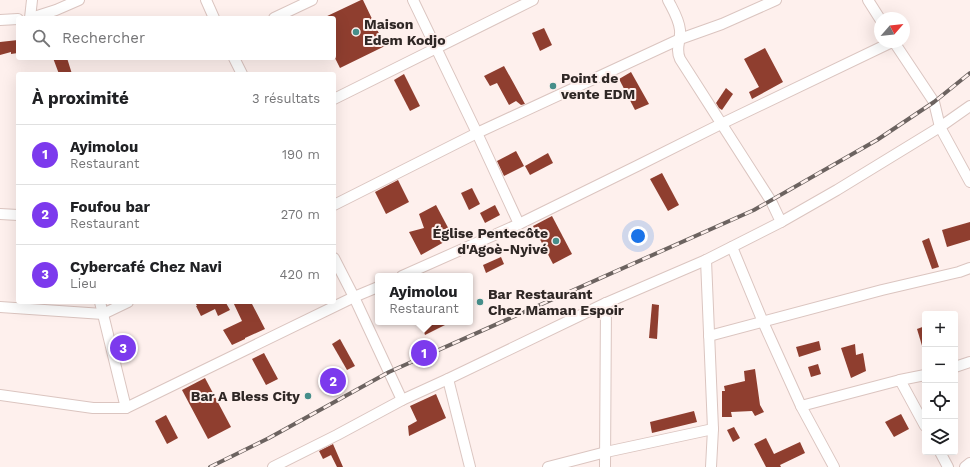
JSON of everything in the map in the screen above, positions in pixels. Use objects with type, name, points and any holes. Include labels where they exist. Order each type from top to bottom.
[{"type":"street","points":[[31,16],[32,0]]},
{"type":"street","points":[[37,16],[79,0]]},
{"type":"street","points":[[206,0],[213,16]]},
{"type":"street","points":[[278,16],[312,0]]},
{"type":"street","points":[[413,0],[478,134],[518,224]]},
{"type":"street","points":[[336,98],[533,0]]},
{"type":"street","points":[[668,0],[678,19],[680,30],[678,54],[680,59],[771,201],[781,222]]},
{"type":"street","points":[[336,204],[478,134],[680,39],[722,24],[776,0]]},
{"type":"street","points":[[868,0],[876,12]]},
{"type":"street","points":[[0,20],[16,19]]},
{"type":"street","points":[[409,273],[518,224],[721,124],[880,48]]},
{"type":"street","points":[[897,48],[934,102],[940,127],[970,182]]},
{"type":"street","points":[[235,60],[241,72]]},
{"type":"street","points":[[273,467],[402,400],[606,304],[706,260],[781,222],[837,190],[940,127],[970,106]]},
{"type":"street","points":[[0,214],[16,215]]},
{"type":"street","points":[[732,247],[763,322],[801,406],[834,467]]},
{"type":"street","points":[[706,260],[712,429],[711,467]]},
{"type":"street","points":[[336,262],[402,400]]},
{"type":"street","points":[[709,336],[970,268]]},
{"type":"street","points":[[0,394],[93,408],[126,408],[375,287]]},
{"type":"street","points":[[100,304],[126,408]]},
{"type":"street","points":[[0,307],[103,314],[124,304]]},
{"type":"street","points":[[605,467],[606,304]]},
{"type":"street","points":[[958,366],[970,362]]},
{"type":"street","points":[[801,406],[922,376]]},
{"type":"street","points":[[448,379],[470,467]]},
{"type":"street","points":[[900,380],[922,420]]},
{"type":"street","points":[[548,467],[606,452],[712,429]]},
{"type":"street","points":[[942,455],[948,467]]},
{"type":"street","points":[[965,467],[970,463]]},
{"type":"building","name":"Maison Edem Kodjo","points":[[363,0],[385,46],[340,68],[336,60],[336,16],[327,16]]},
{"type":"building","points":[[544,28],[552,45],[540,51],[532,33]]},
{"type":"building","points":[[16,40],[16,53],[11,54],[11,52],[0,55],[0,42]]},
{"type":"building","points":[[765,48],[783,82],[752,99],[749,92],[759,87],[744,59]]},
{"type":"building","points":[[54,60],[68,60],[71,72],[58,72]]},
{"type":"building","points":[[504,66],[525,104],[521,105],[516,101],[509,105],[497,83],[490,86],[484,76]]},
{"type":"building","points":[[631,72],[649,104],[635,110],[619,79]]},
{"type":"building","points":[[404,74],[420,106],[410,111],[394,80]]},
{"type":"building","points":[[726,88],[733,94],[722,110],[716,103]]},
{"type":"building","points":[[516,151],[524,166],[504,176],[497,161]]},
{"type":"building","points":[[548,153],[553,163],[530,175],[525,166]]},
{"type":"building","points":[[662,173],[679,205],[668,211],[650,179]]},
{"type":"building","points":[[398,180],[409,202],[386,214],[375,192]]},
{"type":"building","points":[[472,188],[480,204],[469,210],[461,193]]},
{"type":"building","points":[[436,205],[453,237],[421,255],[409,232],[424,228],[419,214]]},
{"type":"building","points":[[495,205],[500,215],[485,223],[480,213]]},
{"type":"building","points":[[552,216],[572,254],[553,264],[533,226]]},
{"type":"building","points":[[970,222],[970,240],[947,247],[942,230]]},
{"type":"building","points":[[929,238],[939,267],[932,269],[922,241]]},
{"type":"building","points":[[501,257],[504,264],[486,273],[483,265]]},
{"type":"building","points":[[196,304],[227,304],[230,310],[218,316],[215,309],[201,316]]},
{"type":"building","points":[[234,304],[252,304],[265,329],[232,345],[223,330],[242,321]]},
{"type":"building","points":[[652,304],[659,305],[657,339],[649,338]]},
{"type":"building","points":[[422,325],[445,325],[425,335]]},
{"type":"building","points":[[922,327],[922,346],[917,329]]},
{"type":"building","points":[[340,339],[355,366],[347,370],[332,344]]},
{"type":"building","points":[[127,341],[130,354],[120,356],[117,343]]},
{"type":"building","points":[[819,341],[821,350],[799,357],[796,347]]},
{"type":"building","points":[[855,344],[856,355],[863,353],[866,371],[851,378],[841,348]]},
{"type":"building","points":[[264,353],[278,379],[266,385],[252,359]]},
{"type":"building","points":[[818,364],[821,374],[811,377],[808,367]]},
{"type":"building","points":[[755,369],[760,405],[764,412],[755,416],[752,411],[731,412],[732,417],[722,417],[722,391],[725,391],[724,386],[745,381],[744,371]]},
{"type":"building","points":[[205,378],[231,427],[208,439],[182,390]]},
{"type":"building","points":[[436,394],[446,418],[409,436],[408,426],[417,421],[410,406]]},
{"type":"building","points":[[694,411],[697,422],[652,433],[650,422]]},
{"type":"building","points":[[901,414],[909,429],[894,437],[885,422]]},
{"type":"building","points":[[166,415],[178,438],[167,444],[155,421]]},
{"type":"building","points":[[734,427],[740,438],[733,442],[727,430]]},
{"type":"building","points":[[766,438],[774,454],[800,442],[805,453],[780,465],[781,467],[766,467],[754,444]]},
{"type":"building","points":[[333,444],[343,467],[337,467],[331,455],[323,459],[319,451]]},
{"type":"railway","points":[[210,467],[269,438],[389,372],[754,210],[877,140],[934,102],[970,73]]},
{"type":"place","name":"Maison Edem Kodjo","points":[[356,32]]},
{"type":"place","name":"Point de vente EDM","points":[[553,86]]},
{"type":"place","name":"Église Pentecôte d'Agoè-Nyivé","points":[[556,241]]},
{"type":"place","name":"Bar Restaurant Chez Maman Espoir","points":[[480,302]]},
{"type":"place","name":"Cybercafé Chez Navi","points":[[123,348]]},
{"type":"place","name":"Ayimolou","points":[[424,353]]},
{"type":"place","name":"Foufou bar","points":[[333,381]]},
{"type":"place","name":"Bar A Bless City","points":[[308,396]]}]
